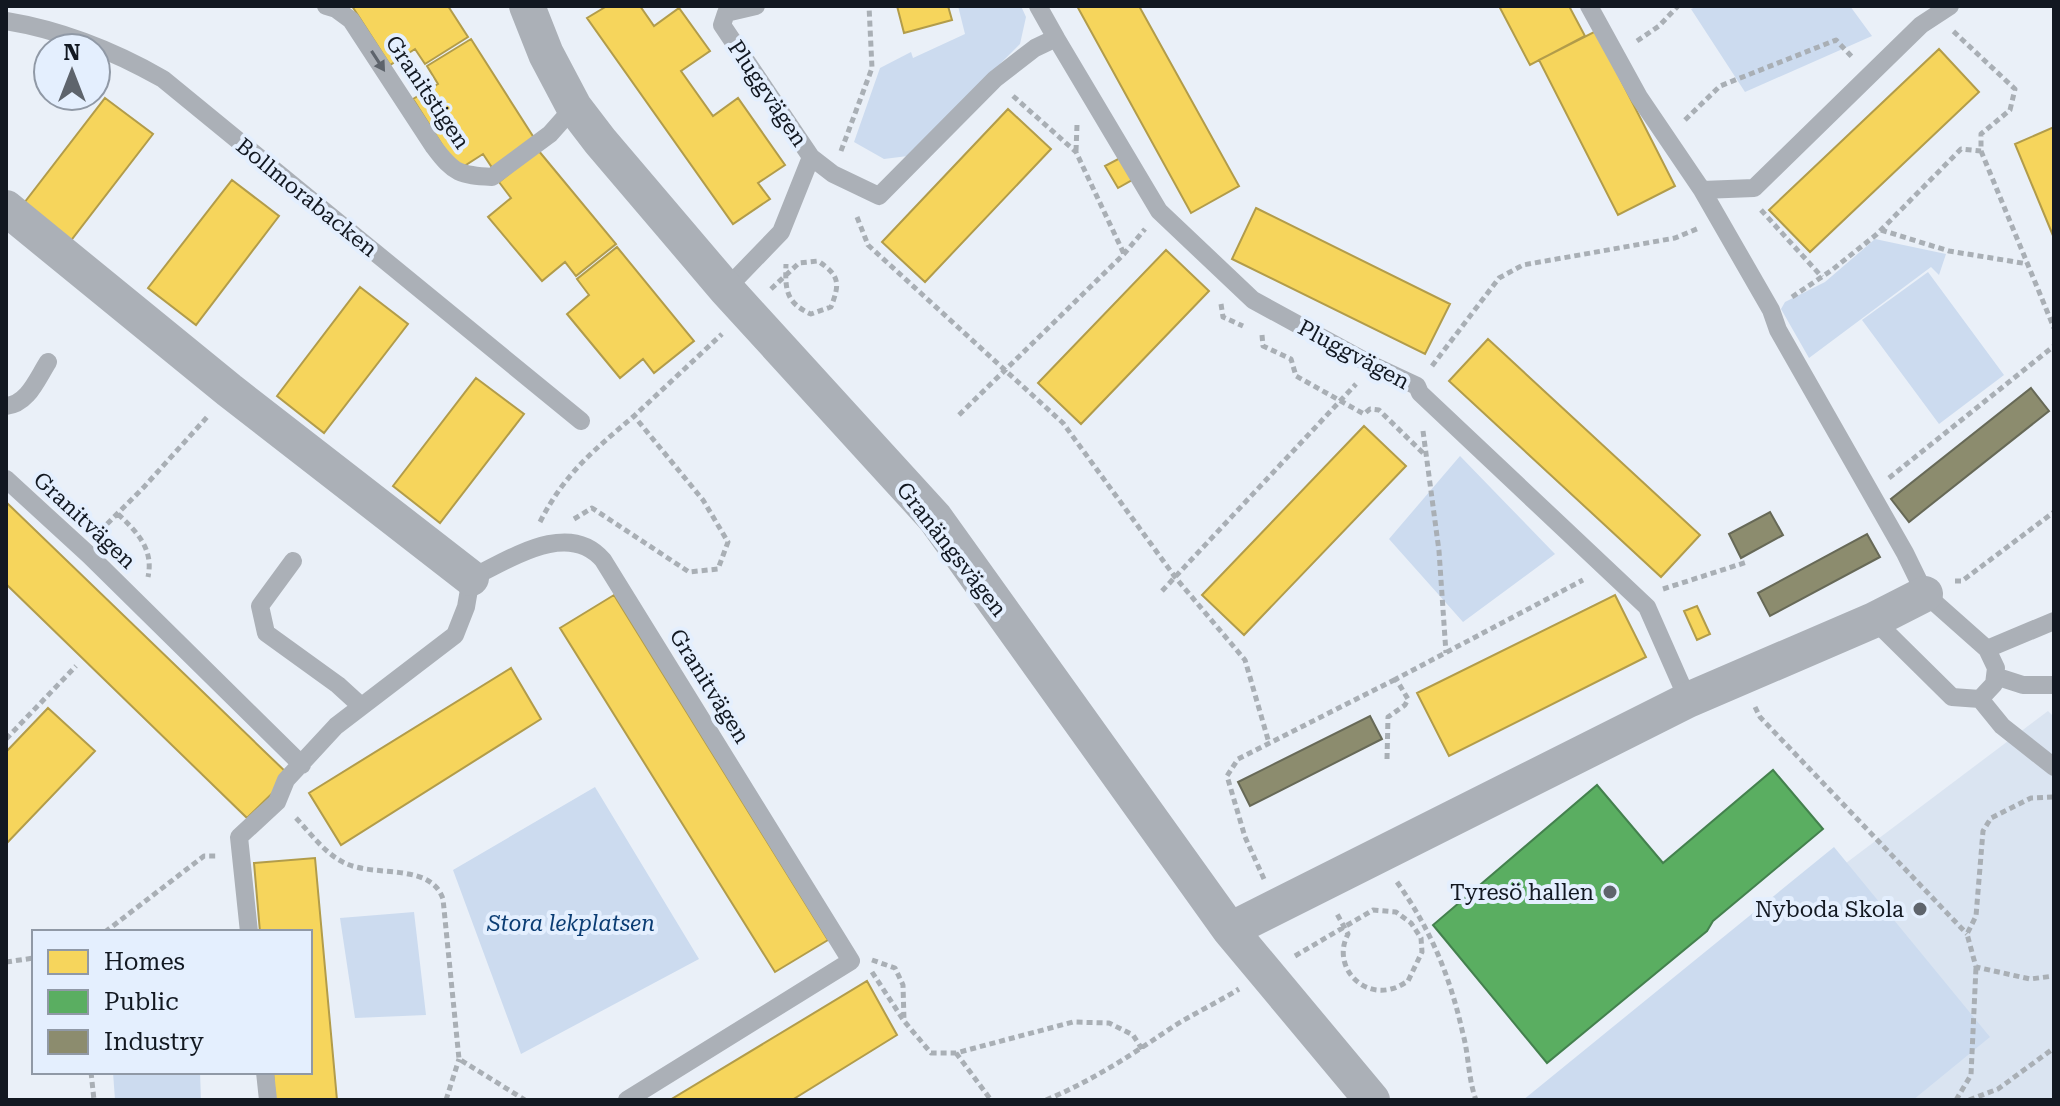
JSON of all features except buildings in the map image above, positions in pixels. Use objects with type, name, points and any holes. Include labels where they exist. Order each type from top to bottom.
[{"type":"street","name":"Granängsvägen","points":[[527,6],[546,54],[574,107],[600,141],[726,289],[935,518],[1230,930],[1372,1100]]},
{"type":"street","points":[[6,208],[229,390],[471,578]]},
{"type":"street","points":[[1230,930],[1688,700],[1874,620],[1920,585]]},
{"type":"lane","name":"Granitstigen","points":[[326,6],[351,20],[434,147],[449,167],[461,175],[492,177],[550,134],[574,107]]},
{"type":"lane","name":"Pluggvägen","points":[[756,6],[726,13],[722,25],[811,157],[833,174],[879,196],[995,79],[1035,48],[1056,38]]},
{"type":"lane","name":"Pluggvägen","points":[[1038,6],[1159,211],[1253,300],[1418,389],[1647,607],[1688,700]]},
{"type":"lane","points":[[1589,6],[1639,97],[1702,190],[1771,310],[1778,330],[1920,585],[1987,649],[1996,668],[1994,684],[1980,699]]},
{"type":"lane","points":[[1702,190],[1754,188],[1869,76],[1943,10]]},
{"type":"lane","name":"Bollmorabacken","points":[[6,21],[36,26],[123,56],[163,79],[581,421]]},
{"type":"lane","name":"Pluggvägen","points":[[726,289],[781,232],[811,157]]},
{"type":"lane","points":[[6,406],[11,407],[27,396],[48,362]]},
{"type":"lane","name":"Granitvägen","points":[[6,479],[89,555],[302,765]]},
{"type":"lane","name":"Granitvägen","points":[[471,578],[537,546],[573,542],[594,549],[612,573],[851,961]]},
{"type":"lane","points":[[293,561],[260,606],[266,633],[338,685],[361,706]]},
{"type":"lane","points":[[249,930],[239,837],[277,802],[286,780],[336,726],[455,635],[466,607],[471,578]]},
{"type":"lane","points":[[1874,620],[1952,697],[1980,699],[2002,726],[2054,767]]},
{"type":"lane","points":[[1987,649],[2054,621]]},
{"type":"lane","points":[[1995,676],[2023,685],[2054,685]]},
{"type":"lane","points":[[627,1100],[851,961]]},
{"type":"lane","points":[[265,1074],[268,1100]]},
{"type":"path","points":[[1616,54],[1659,26],[1678,6]]},
{"type":"path","points":[[1943,10],[2015,89],[2010,110],[1981,134],[1981,151],[2054,328]]},
{"type":"path","points":[[1667,137],[1720,86],[1836,40],[1869,76]]},
{"type":"path","points":[[995,79],[1076,152],[1124,254]]},
{"type":"path","points":[[1771,310],[1822,277],[1881,230],[1961,149],[1981,151]]},
{"type":"path","points":[[1742,188],[1822,277]]},
{"type":"path","points":[[959,415],[1124,254],[1159,211]]},
{"type":"path","points":[[857,217],[868,245],[1063,423],[1175,577],[1245,660],[1269,743]]},
{"type":"path","points":[[1446,653],[1439,551],[1418,389],[1499,278],[1523,265],[1675,238],[1718,220]]},
{"type":"path","points":[[1881,230],[1949,251],[2028,264]]},
{"type":"path","points":[[1232,279],[1221,303],[1223,317],[1264,336],[1263,346],[1291,359],[1296,376],[1364,414],[1370,409],[1379,410],[1425,455]]},
{"type":"path","points":[[1875,503],[1886,481],[2054,346]]},
{"type":"path","points":[[1162,591],[1342,401],[1372,365]]},
{"type":"path","points":[[528,531],[539,522],[555,492],[583,459],[646,403]]},
{"type":"path","points":[[97,534],[207,416]]},
{"type":"path","points":[[566,524],[592,508],[689,572],[718,569],[728,542],[703,500],[634,416]]},
{"type":"path","points":[[1920,585],[1962,581],[2054,512]]},
{"type":"path","points":[[118,514],[139,534],[146,547],[150,568],[145,590]]},
{"type":"path","points":[[539,522],[553,523]]},
{"type":"path","points":[[1647,607],[1663,589],[1747,562]]},
{"type":"path","points":[[1269,892],[1245,837],[1227,776],[1238,759],[1604,568]]},
{"type":"path","points":[[6,739],[76,666]]},
{"type":"path","points":[[1387,759],[1388,717],[1405,705],[1408,699],[1396,679]]},
{"type":"path","points":[[1753,701],[1760,717],[1967,934],[1976,967],[1971,1075],[1956,1100]]},
{"type":"path","points":[[1967,934],[1976,916],[1983,831],[1991,818],[2031,798],[2053,797]]},
{"type":"path","points":[[277,802],[295,816],[329,854],[350,865],[428,879],[439,887],[443,899],[459,1059],[446,1100]]},
{"type":"path","points":[[108,930],[204,856],[241,854]]},
{"type":"path","points":[[1378,855],[1421,917],[1439,955],[1464,1035],[1470,1083],[1476,1100]]},
{"type":"path","points":[[1293,957],[1373,910],[1396,912],[1411,923],[1421,938],[1422,952],[1408,981],[1390,990],[1373,989],[1356,980],[1344,965],[1341,947],[1348,934]]},
{"type":"path","points":[[6,962],[32,958]]},
{"type":"path","points":[[851,961],[872,960],[895,968],[903,985],[904,1021]]},
{"type":"path","points":[[1976,967],[2030,979],[2054,976]]},
{"type":"path","points":[[875,973],[904,1021],[931,1053],[956,1053],[1073,1022],[1109,1023],[1133,1035],[1142,1049]]},
{"type":"path","points":[[1046,1100],[1076,1087],[1142,1049],[1177,1024],[1252,981]]},
{"type":"path","points":[[1969,1100],[1998,1089],[2054,1048]]},
{"type":"path","points":[[956,1053],[991,1100]]},
{"type":"path","points":[[459,1059],[525,1100]]},
{"type":"path","points":[[91,1074],[94,1100]]},
{"type":"shaded area","name":"Nyboda Skola","points":[[2048,711],[2054,717],[2054,1100],[1531,1100]]},
{"type":"green space","points":[[958,6],[1021,6],[1026,17],[1020,44],[908,156],[884,159],[854,142],[880,68],[911,52],[913,58],[965,34]]},
{"type":"green space","points":[[1698,6],[1850,6],[1872,36],[1745,92],[1691,9]]},
{"type":"green space","points":[[1875,239],[1946,254],[1939,275],[1931,267],[1809,358],[1781,309],[1785,302],[1825,282]]},
{"type":"green space","points":[[1928,272],[2004,375],[1939,424],[1862,320]]},
{"type":"green space","points":[[1460,456],[1555,554],[1463,622],[1389,539]]},
{"type":"green space","name":"Stora lekplatsen","points":[[595,787],[699,959],[521,1054],[453,870]]},
{"type":"green space","points":[[1834,847],[1990,1037],[1913,1100],[1523,1100]]},
{"type":"green space","points":[[414,912],[426,1015],[355,1018],[340,918]]},
{"type":"green space","points":[[113,1074],[200,1074],[201,1100],[115,1100]]},
{"type":"place","name":"Tyresö hallen","points":[[1610,892]]},
{"type":"place","name":"Nyboda Skola","points":[[1920,909]]}]
